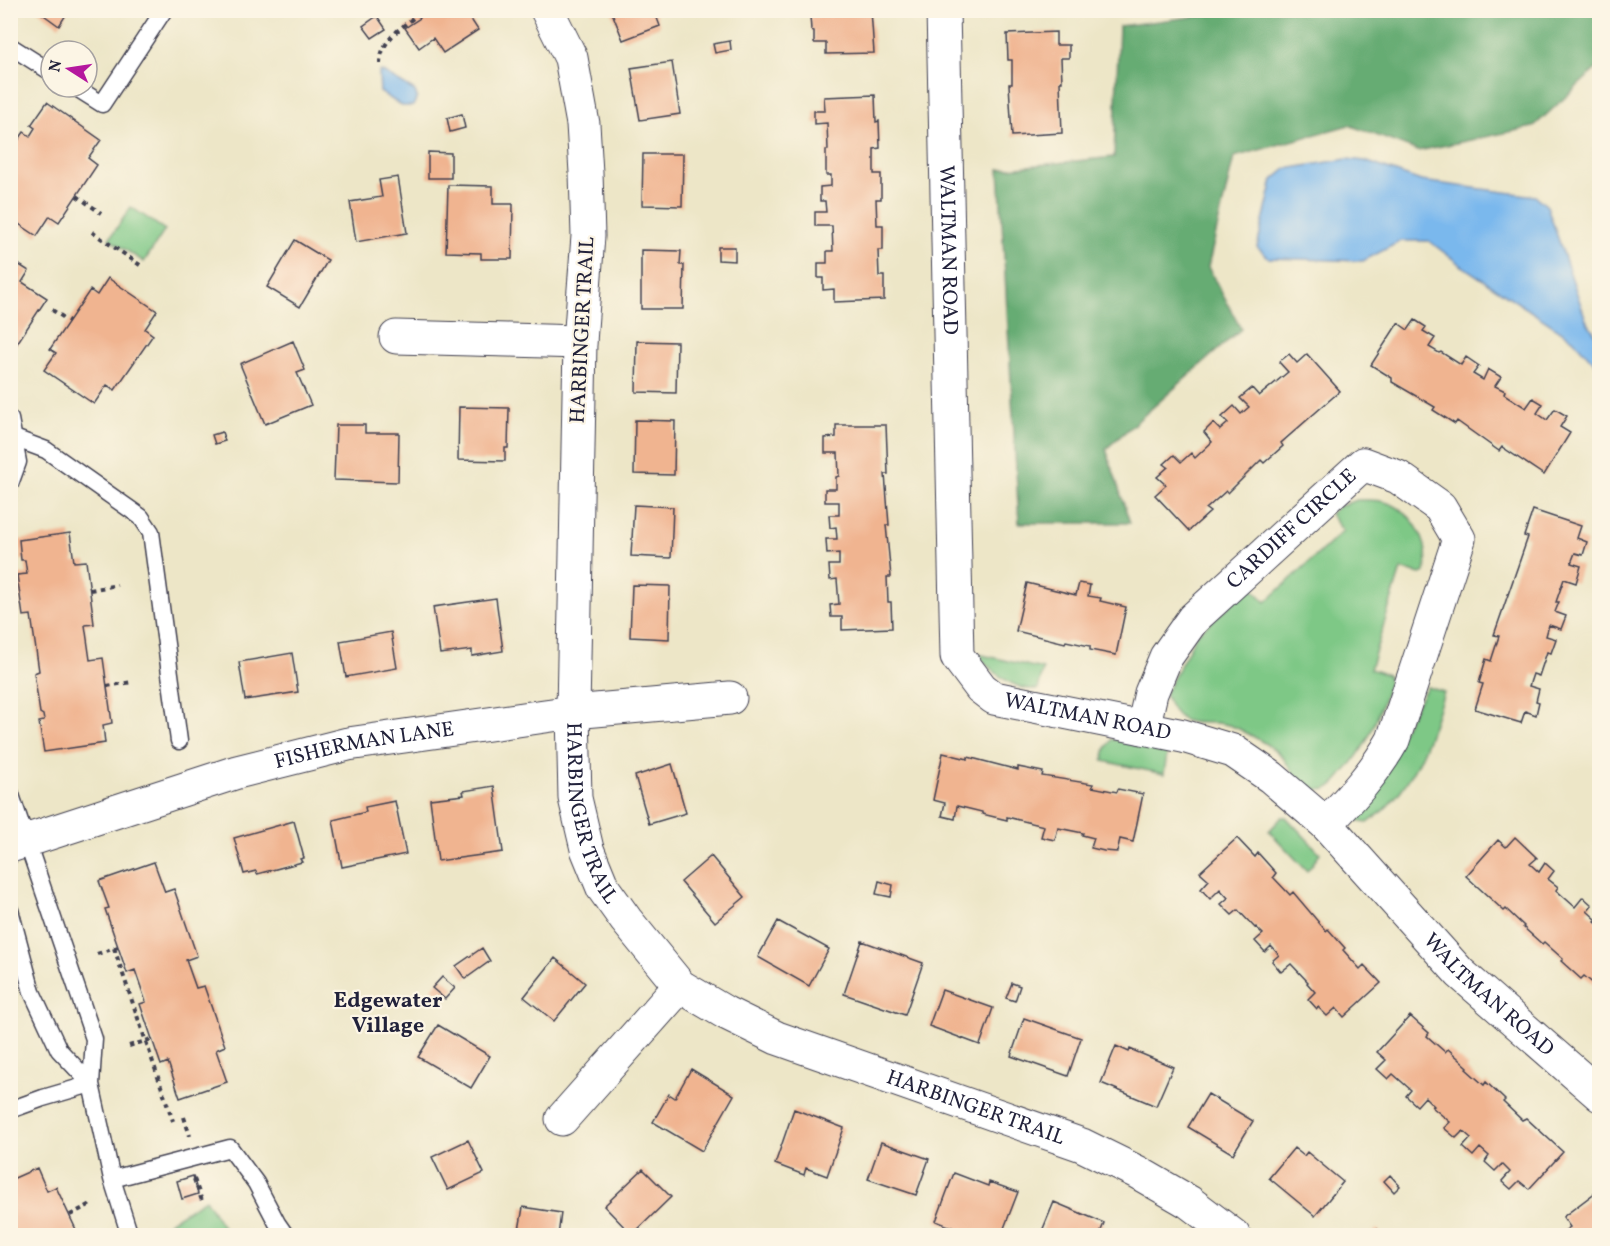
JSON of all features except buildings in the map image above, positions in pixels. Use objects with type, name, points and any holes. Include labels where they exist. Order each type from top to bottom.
[{"type":"street","name":"HARBINGER TRAIL","points":[[547,10],[571,58],[583,124],[588,236],[580,342],[573,712],[575,798],[587,849],[603,888],[680,986],[726,1013],[777,1038],[1082,1145],[1137,1172],[1189,1202],[1234,1236]]},
{"type":"street","name":"WALTMAN ROAD","points":[[943,10],[957,656],[981,688],[994,698],[1183,736],[1233,751],[1271,777],[1326,824],[1460,973],[1599,1095]]},
{"type":"street","points":[[396,337],[580,342]]},
{"type":"street","name":"CARDIFF CIRCLE","points":[[1143,728],[1151,693],[1166,657],[1193,619],[1363,464],[1398,477],[1440,507],[1459,539],[1393,740],[1380,763],[1362,786],[1326,824]]},
{"type":"street","name":"FISHERMAN LANE","points":[[18,843],[237,772],[348,744],[573,712],[730,698]]},
{"type":"street","points":[[562,1119],[680,986]]},
{"type":"lane","points":[[94,99],[102,104],[164,10]]},
{"type":"lane","points":[[11,48],[39,65]]},
{"type":"lane","points":[[10,419],[18,462],[10,484]]},
{"type":"lane","points":[[14,438],[46,450],[141,517],[151,532],[179,741]]},
{"type":"lane","points":[[10,792],[18,843],[94,1039],[91,1084],[112,1179],[130,1236]]},
{"type":"lane","points":[[10,910],[32,992],[59,1050],[91,1084]]},
{"type":"lane","points":[[10,1110],[91,1084]]},
{"type":"lane","points":[[112,1179],[231,1148],[256,1183],[286,1236]]},
{"type":"path","points":[[380,64],[383,46],[396,31],[417,15]]},
{"type":"path","points":[[76,196],[101,213]]},
{"type":"path","points":[[93,232],[140,265]]},
{"type":"path","points":[[52,310],[69,321]]},
{"type":"path","points":[[90,590],[117,585]]},
{"type":"path","points":[[107,686],[132,682]]},
{"type":"path","points":[[97,954],[116,948],[173,1120]]},
{"type":"path","points":[[129,1046],[152,1039]]},
{"type":"path","points":[[69,1215],[91,1204]]},
{"type":"green space","points":[[1247,10],[1599,11],[1599,70],[1596,69],[1533,127],[1418,151],[1349,125],[1234,157],[1208,267],[1241,329],[1106,449],[1130,523],[1019,523],[999,169],[1114,157],[1119,26]]},
{"type":"green space","points":[[131,207],[165,230],[144,262],[109,239]]},
{"type":"green space","points":[[1357,500],[1385,502],[1404,512],[1412,520],[1426,550],[1425,572],[1420,574],[1401,569],[1370,669],[1388,675],[1389,682],[1376,719],[1352,763],[1333,785],[1323,790],[1302,786],[1280,755],[1237,728],[1225,724],[1195,723],[1179,717],[1165,694],[1197,634],[1251,587],[1266,602],[1343,531],[1330,514],[1339,506]]},
{"type":"green space","points":[[978,654],[1043,669],[1038,689],[1021,687],[1004,679]]},
{"type":"green space","points":[[1427,687],[1444,692],[1417,765],[1397,796],[1384,810],[1368,823],[1360,822],[1354,817]]},
{"type":"green space","points":[[1112,739],[1167,754],[1164,774],[1103,761],[1106,748]]},
{"type":"green space","points":[[1282,817],[1286,817],[1320,853],[1307,871],[1269,831]]},
{"type":"green space","points":[[205,1199],[228,1235],[178,1235],[169,1222]]},
{"type":"water","points":[[381,71],[415,91],[417,97],[413,106],[402,106],[380,92],[379,73]]},
{"type":"water","points":[[1347,159],[1365,161],[1421,181],[1535,196],[1547,206],[1586,320],[1599,340],[1599,368],[1573,339],[1462,266],[1429,241],[1401,241],[1363,261],[1269,258],[1257,247],[1273,180],[1286,169]]},
{"type":"district","name":"Edgewater Village","points":[[388,1014]]}]
